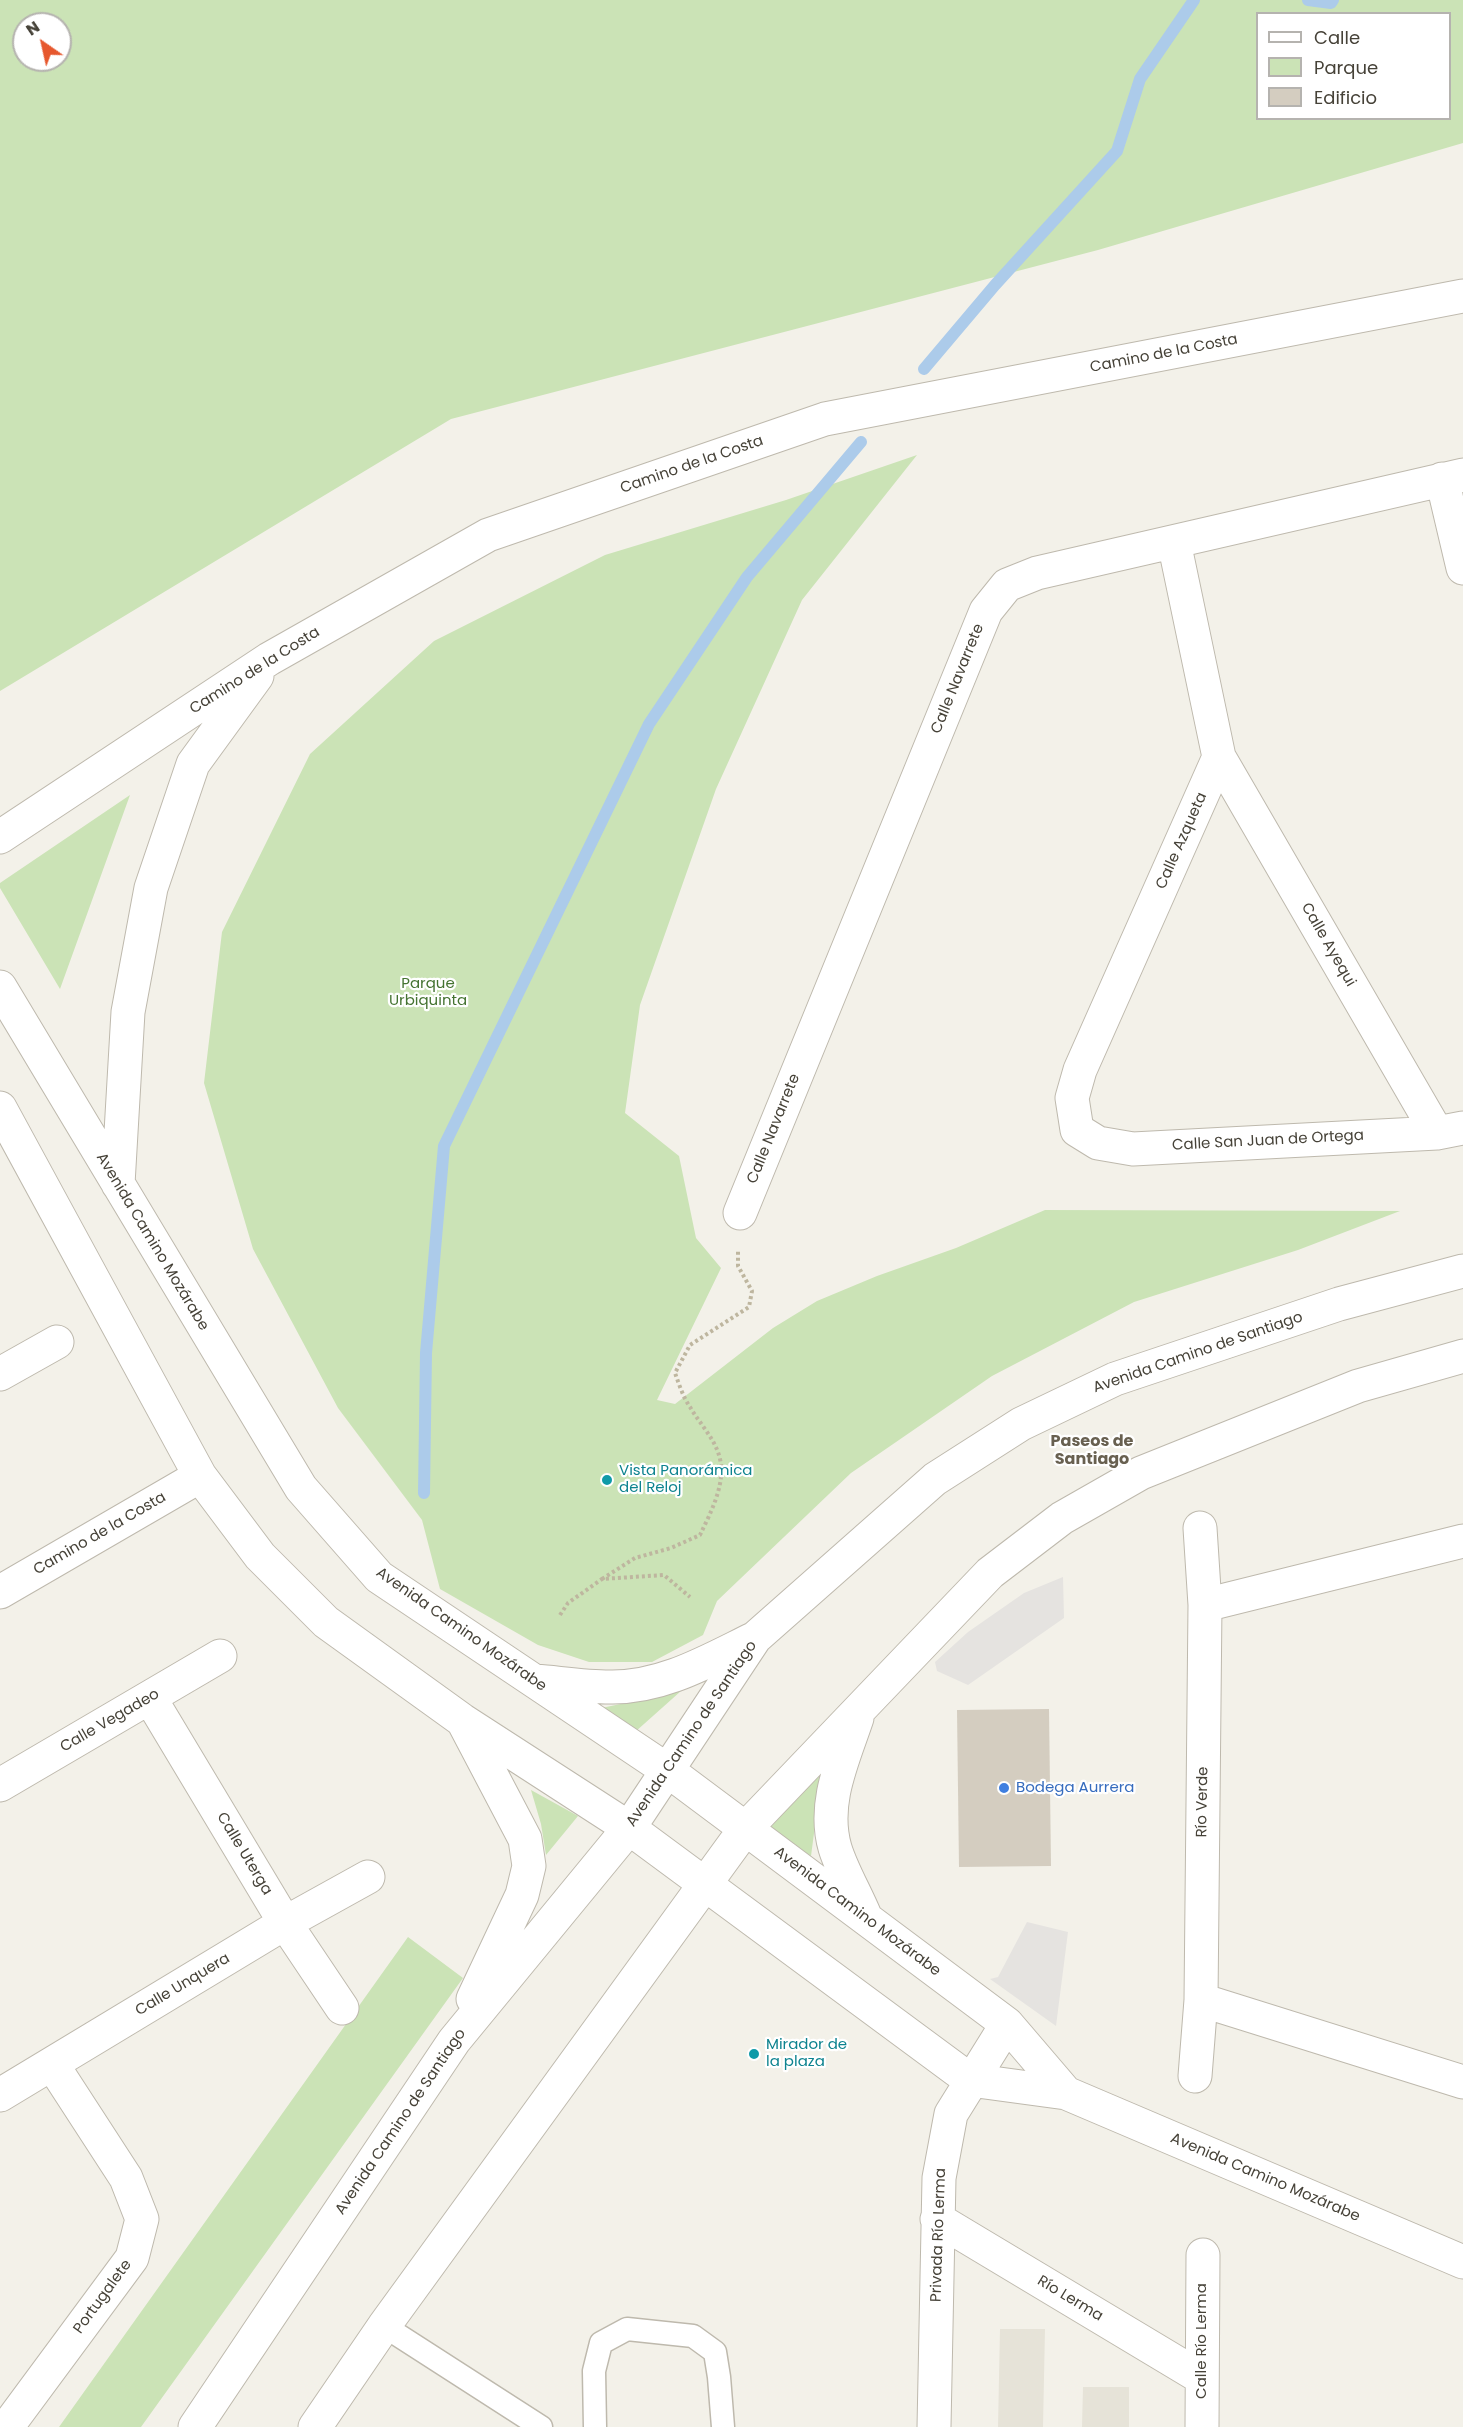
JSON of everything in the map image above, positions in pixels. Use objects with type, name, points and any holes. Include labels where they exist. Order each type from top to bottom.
[{"type":"street","name":"Camino de la Costa","points":[[0,837],[269,659],[489,535],[825,419],[1463,296]]},
{"type":"street","points":[[1453,477],[1463,568]]},
{"type":"street","name":"Calle Navarrete","points":[[740,1213],[986,611],[1007,585],[1037,573],[1453,477]]},
{"type":"street","points":[[1174,542],[1219,757]]},
{"type":"street","points":[[118,1184],[128,1012],[151,888],[193,764],[269,659]]},
{"type":"street","name":"Calle Azqueta","points":[[1077,1130],[1072,1098],[1080,1070],[1219,757]]},
{"type":"street","name":"Calle Ayequi","points":[[1219,757],[1450,1130]]},
{"type":"street","name":"Avenida Camino Mozárabe","points":[[0,987],[301,1488],[379,1576],[667,1770],[1007,2024],[1066,2093]]},
{"type":"street","name":"Avenida Camino Mozárabe","points":[[0,1108],[200,1476],[260,1556],[326,1623],[462,1720],[629,1828],[970,2080],[1066,2093],[1463,2262]]},
{"type":"street","name":"Calle San Juan de Ortega","points":[[1077,1130],[1098,1143],[1133,1149],[1450,1130]]},
{"type":"street","name":"Avenida Camino de Santiago","points":[[195,2427],[454,2041],[629,1828],[755,1638],[935,1479],[1020,1424],[1115,1379],[1339,1304],[1463,1271]]},
{"type":"street","points":[[0,1374],[57,1342]]},
{"type":"street","points":[[315,2427],[384,2326],[745,1829],[990,1573],[1062,1518],[1141,1473],[1358,1386],[1463,1356]]},
{"type":"street","name":"Camino de la Costa","points":[[0,1592],[200,1476]]},
{"type":"street","name":"Río Verde","points":[[1195,2076],[1201,2000],[1205,1605],[1200,1528]]},
{"type":"street","points":[[1205,1605],[1463,1541]]},
{"type":"street","points":[[533,1681],[612,1688],[645,1683],[686,1673],[755,1638]]},
{"type":"street","name":"Calle Vegadeo","points":[[0,1785],[220,1656]]},
{"type":"street","name":"Calle Uterga","points":[[150,1698],[285,1923],[342,2008]]},
{"type":"street","points":[[860,1709],[834,1787],[830,1817],[835,1849],[866,1918]]},
{"type":"street","points":[[454,2041],[522,1895],[529,1866],[525,1839],[462,1720]]},
{"type":"street","name":"Calle Unquera","points":[[0,2095],[285,1923],[368,1878]]},
{"type":"street","points":[[1201,2000],[1463,2082]]},
{"type":"street","name":"Privada Río Lerma","points":[[934,2427],[939,2178],[951,2114],[970,2080],[1007,2024]]},
{"type":"street","name":"Portugalete","points":[[6,2427],[132,2258],[142,2219],[126,2178],[52,2064]]},
{"type":"street","name":"Río Lerma","points":[[937,2219],[1202,2378]]},
{"type":"street","name":"Calle Río Lerma","points":[[1202,2427],[1203,2255]]},
{"type":"lane","points":[[384,2326],[541,2427]]},
{"type":"lane","points":[[595,2427],[594,2372],[601,2343],[627,2330],[693,2336],[715,2352],[723,2427]]},
{"type":"path","points":[[560,1615],[568,1603],[635,1558],[671,1548],[700,1535],[709,1517],[720,1487],[720,1460],[705,1427],[689,1406],[675,1373],[690,1345],[749,1307],[752,1291],[738,1266],[740,1213]]},
{"type":"path","points":[[602,1579],[664,1575],[690,1597]]},
{"type":"shaded area","points":[[1063,1577],[1064,1618],[968,1685],[937,1671],[935,1662],[968,1632],[1024,1593]]},
{"type":"shaded area","points":[[1027,1922],[1068,1932],[1056,2026],[990,1979],[998,1977]]},
{"type":"shaded area","points":[[1000,2329],[1045,2329],[1043,2427],[998,2427]]},
{"type":"shaded area","points":[[1083,2387],[1129,2387],[1129,2427],[1082,2427]]},
{"type":"green space","points":[[0,0],[1463,0],[1463,143],[1098,250],[451,419],[0,691]]},
{"type":"green space","name":"Parque Urbiquinta","points":[[917,455],[802,600],[716,789],[640,1005],[625,1113],[679,1156],[696,1238],[721,1268],[657,1400],[675,1404],[773,1328],[817,1301],[877,1276],[956,1248],[1045,1210],[1400,1211],[1298,1250],[1134,1302],[992,1376],[851,1473],[717,1601],[703,1635],[652,1662],[589,1662],[538,1645],[440,1589],[422,1520],[338,1408],[253,1249],[204,1083],[222,932],[310,754],[434,641],[605,555],[786,500]]},
{"type":"green space","points":[[130,795],[60,989],[0,888],[0,883]]},
{"type":"green space","points":[[681,1691],[635,1732],[597,1709]]},
{"type":"green space","points":[[820,1771],[818,1803],[811,1856],[768,1830]]},
{"type":"green space","points":[[531,1790],[578,1816],[546,1855],[541,1824]]},
{"type":"green space","points":[[408,1937],[463,1978],[141,2427],[59,2427]]},
{"type":"building","name":"Bodega Aurrera","points":[[1049,1709],[1051,1866],[959,1867],[957,1710]]},
{"type":"waterway","points":[[924,369],[995,285],[1117,151],[1140,79],[1194,0]]},
{"type":"waterway","points":[[1308,0],[1331,3],[1333,0]]},
{"type":"waterway","points":[[424,1493],[426,1353],[444,1146],[649,724],[747,577],[861,442]]},
{"type":"place","name":"Vista Panorámica del Reloj","points":[[607,1480]]},
{"type":"place","name":"Bodega Aurrera","points":[[1004,1788]]},
{"type":"place","name":"Mirador de la plaza","points":[[754,2054]]},
{"type":"district","name":"Paseos de Santiago","points":[[1092,1451]]}]
